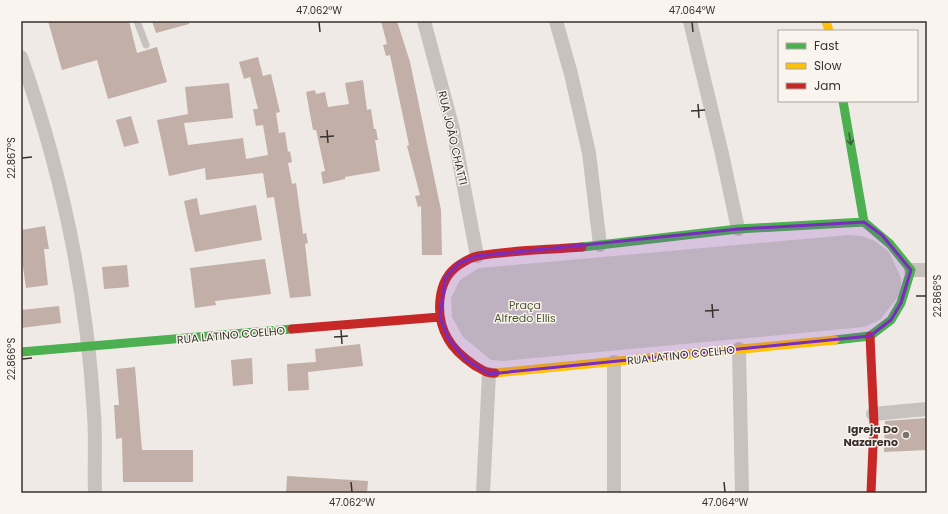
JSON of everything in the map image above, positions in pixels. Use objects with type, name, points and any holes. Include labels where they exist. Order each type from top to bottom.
[{"type":"street","name":"RUA JOÃO CHATTI","points":[[424,21],[453,129],[477,256]]},
{"type":"street","points":[[556,21],[571,74],[588,153],[600,245]]},
{"type":"street","points":[[690,21],[722,154],[738,229]]},
{"type":"street","points":[[21,57],[36,101],[64,197],[83,305],[94,415],[94,493]]},
{"type":"street","points":[[843,102],[864,222]]},
{"type":"street","points":[[483,493],[489,374],[466,360],[448,338],[440,317],[445,278],[459,263],[477,256],[600,245],[738,229],[864,222],[882,235],[899,252],[911,270]]},
{"type":"street","points":[[911,270],[927,270]]},
{"type":"street","points":[[871,493],[873,414],[870,336],[891,320],[901,302],[911,270]]},
{"type":"street","name":"RUA LATINO COELHO","points":[[21,352],[440,317]]},
{"type":"street","name":"RUA LATINO COELHO","points":[[489,374],[870,336]]},
{"type":"street","points":[[739,349],[742,493]]},
{"type":"street","points":[[614,362],[614,493]]},
{"type":"street","points":[[873,414],[927,409]]},
{"type":"lane","points":[[137,21],[146,45]]},
{"type":"highlighted area","points":[[864,222],[882,235],[911,270],[901,303],[891,320],[870,336],[489,374],[466,360],[448,338],[440,317],[445,278],[459,263],[477,256],[738,229]]},
{"type":"green space","name":"Praça Alfredo Ellis","points":[[849,235],[862,236],[875,241],[889,252],[901,278],[901,293],[880,320],[864,327],[504,361],[491,360],[463,337],[452,317],[451,298],[460,280],[479,268]]},
{"type":"building","points":[[48,21],[129,21],[137,53],[157,47],[167,82],[108,99],[97,60],[62,70]]},
{"type":"building","points":[[152,21],[189,21],[189,24],[156,33]]},
{"type":"building","points":[[381,21],[397,21],[410,62],[441,210],[442,255],[422,255],[421,206],[418,207],[415,196],[420,195],[407,146],[409,145],[390,55],[386,56],[383,45],[387,44]]},
{"type":"building","points":[[258,57],[263,76],[271,74],[280,112],[276,113],[279,133],[285,132],[288,152],[290,151],[292,162],[288,163],[292,184],[296,183],[303,234],[306,233],[308,243],[305,244],[311,296],[290,298],[274,197],[267,198],[263,173],[206,180],[205,168],[169,176],[157,120],[188,114],[185,87],[229,83],[233,118],[184,123],[188,145],[243,138],[246,159],[268,155],[263,125],[256,126],[253,109],[258,109],[250,77],[244,79],[239,62]]},
{"type":"building","points":[[363,80],[367,110],[371,109],[374,129],[376,129],[378,140],[375,140],[380,171],[345,177],[345,179],[323,184],[321,172],[325,171],[316,130],[313,130],[306,92],[315,90],[316,94],[325,92],[328,107],[349,104],[345,83]]},
{"type":"building","points":[[131,116],[139,143],[124,147],[116,120]]},
{"type":"building","points":[[197,198],[200,215],[256,205],[262,240],[195,252],[184,201]]},
{"type":"building","points":[[45,226],[49,249],[44,249],[48,285],[26,288],[21,253],[21,230]]},
{"type":"building","points":[[265,259],[271,294],[215,301],[216,305],[195,308],[190,268]]},
{"type":"building","points":[[127,265],[129,287],[104,289],[102,267]]},
{"type":"building","points":[[59,306],[61,323],[21,328],[21,310]]},
{"type":"building","points":[[360,344],[363,366],[308,372],[309,390],[288,391],[287,364],[316,362],[315,349]]},
{"type":"building","points":[[252,358],[253,384],[233,386],[231,360]]},
{"type":"building","points":[[135,367],[142,450],[193,450],[193,482],[123,482],[122,438],[116,439],[114,405],[119,405],[116,369]]},
{"type":"building","name":"Igreja Do Nazareno","points":[[927,418],[927,450],[884,452],[885,421]]},
{"type":"building","points":[[287,476],[368,481],[367,493],[286,493]]},
{"type":"traffic: fast","points":[[843,102],[864,222]]},
{"type":"traffic: fast","points":[[835,340],[870,336],[891,320],[901,303],[911,270],[890,244],[864,222]]},
{"type":"traffic: fast","points":[[582,247],[738,229],[864,222]]},
{"type":"traffic: fast","points":[[21,352],[292,329]]},
{"type":"traffic: slow","points":[[826,21],[829,30]]},
{"type":"traffic: slow","points":[[495,373],[835,340]]},
{"type":"traffic: jam","points":[[495,373],[484,371],[463,357],[450,343],[444,330],[441,320],[440,299],[442,289],[451,272],[464,262],[478,256],[517,251],[582,247]]},
{"type":"traffic: jam","points":[[292,329],[440,317]]},
{"type":"traffic: jam","points":[[870,336],[874,423],[871,493]]},
{"type":"place","name":"Igreja Do Nazareno","points":[[906,435]]}]
